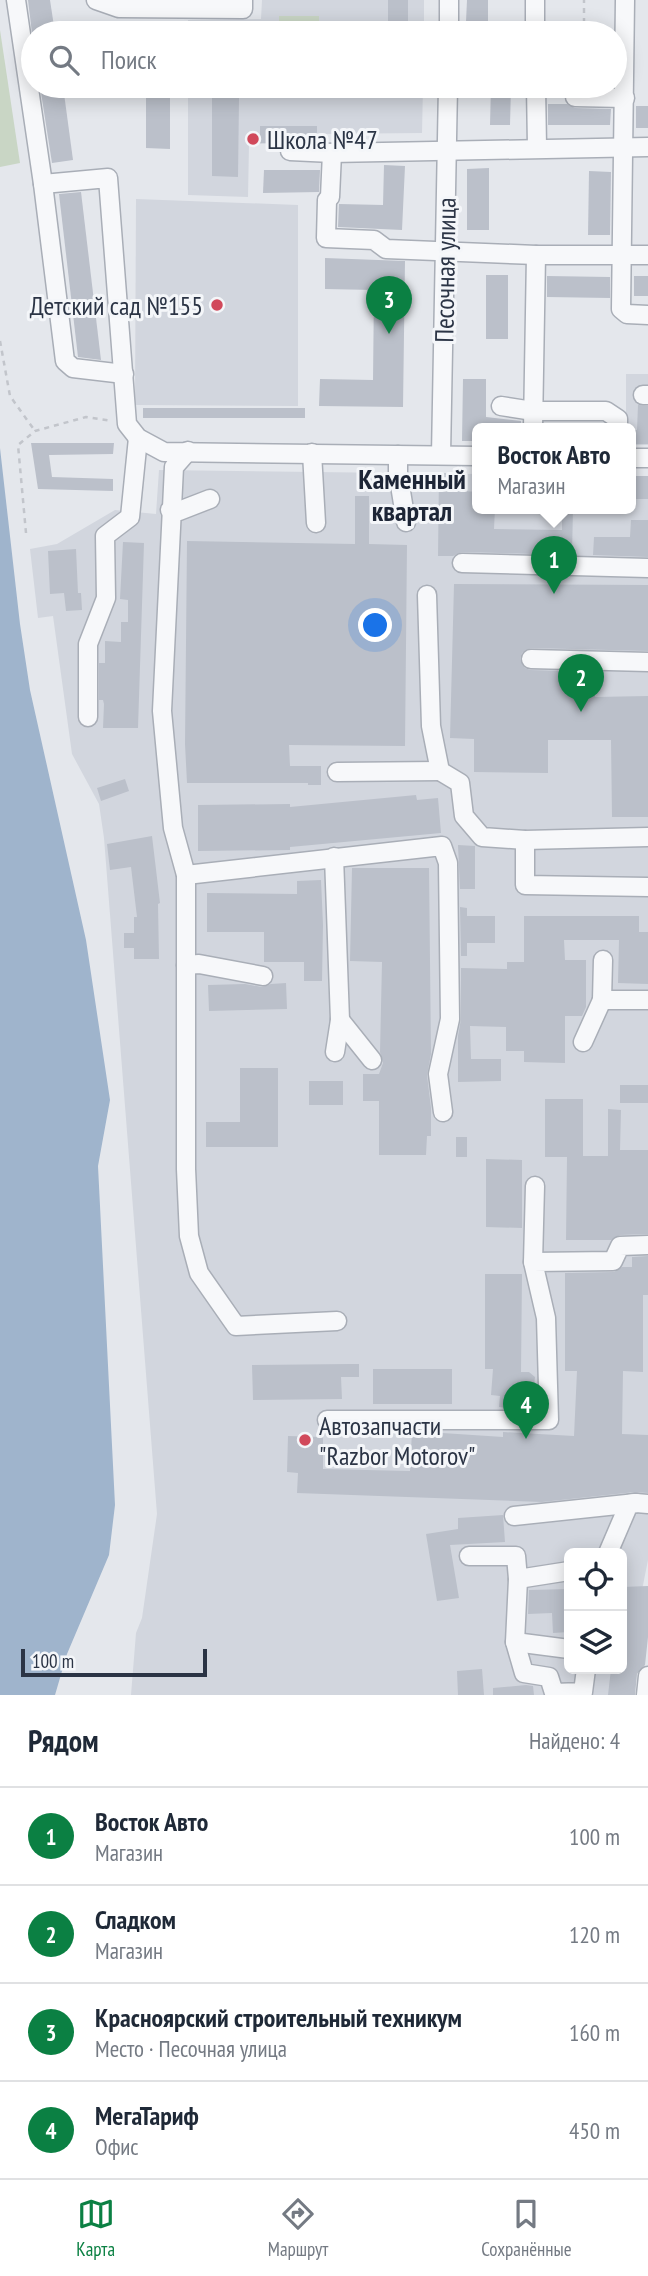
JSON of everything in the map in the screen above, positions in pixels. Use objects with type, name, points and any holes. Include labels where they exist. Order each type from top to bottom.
[{"type":"street","points":[[16,0],[21,34]]},
{"type":"street","points":[[96,0],[119,8],[243,9],[243,0]]},
{"type":"street","points":[[449,0],[449,21]]},
{"type":"street","points":[[535,0],[535,21]]},
{"type":"street","points":[[625,0],[625,21]]},
{"type":"street","points":[[30,98],[65,361],[73,368],[124,374]]},
{"type":"street","name":"Песочная улица","points":[[441,455],[449,98]]},
{"type":"street","points":[[536,98],[537,147]]},
{"type":"street","points":[[625,98],[621,309],[627,314],[648,315]]},
{"type":"street","points":[[290,151],[332,153],[537,147],[648,147]]},
{"type":"street","points":[[332,153],[326,238],[374,240],[386,248],[536,256],[648,255]]},
{"type":"street","points":[[43,184],[108,178],[124,374],[132,431],[130,517],[105,536],[106,598],[88,644],[88,717]]},
{"type":"street","points":[[533,419],[536,256]]},
{"type":"street","points":[[501,406],[533,419],[606,411],[618,419],[618,423]]},
{"type":"street","points":[[132,431],[164,452],[472,456]]},
{"type":"street","points":[[188,451],[174,467],[162,711],[173,828],[186,875],[186,1169],[189,1236],[199,1273],[236,1326],[337,1321]]},
{"type":"street","points":[[312,453],[316,523]]},
{"type":"street","points":[[398,454],[398,473],[406,522]]},
{"type":"street","points":[[170,510],[179,511],[210,499]]},
{"type":"street","points":[[463,563],[648,568]]},
{"type":"street","points":[[427,595],[431,726],[440,771]]},
{"type":"street","points":[[531,659],[648,662]]},
{"type":"street","points":[[337,772],[440,771],[460,783],[464,816],[482,837],[525,840],[648,837]]},
{"type":"street","points":[[525,840],[525,885],[648,887]]},
{"type":"street","points":[[186,875],[442,846],[448,863],[450,1019],[438,1074],[443,1112]]},
{"type":"street","points":[[334,857],[340,1020],[335,1052]]},
{"type":"street","points":[[583,1042],[602,1000],[603,960]]},
{"type":"street","points":[[186,965],[199,964],[263,976]]},
{"type":"street","points":[[602,1000],[648,1000]]},
{"type":"street","points":[[340,1020],[372,1060]]},
{"type":"street","points":[[327,1420],[549,1420],[546,1318],[533,1262],[535,1186]]},
{"type":"street","points":[[533,1262],[613,1261],[620,1246],[648,1245]]},
{"type":"street","points":[[610,1548],[629,1504]]},
{"type":"street","points":[[514,1516],[648,1504]]},
{"type":"street","points":[[469,1556],[516,1556],[515,1642],[524,1673],[549,1677],[554,1692],[583,1692],[585,1674]]},
{"type":"street","points":[[517,1579],[564,1572]]},
{"type":"street","points":[[515,1642],[564,1648]]},
{"type":"street","points":[[646,1695],[648,1676]]},
{"type":"path","points":[[584,0],[584,21]]},
{"type":"path","points":[[0,341],[10,396],[36,431]]},
{"type":"path","points":[[26,533],[18,445],[36,431],[86,417],[132,431]]},
{"type":"shaded area","points":[[262,0],[424,0],[424,21],[188,21],[261,19]]},
{"type":"shaded area","name":"Школа №47","points":[[188,98],[423,98],[422,133],[318,134],[317,143],[249,144],[248,197],[188,195]]},
{"type":"shaded area","name":"Детский сад №155","points":[[136,199],[298,205],[298,406],[135,405]]},
{"type":"shaded area","points":[[626,374],[648,374],[648,445],[636,445],[636,423],[626,423]]},
{"type":"shaded area","points":[[159,470],[472,474],[472,514],[636,514],[636,476],[648,476],[648,1560],[635,1625],[628,1695],[131,1695],[136,1633],[142,1618],[157,1514],[104,838],[99,804],[72,754],[53,616],[38,618],[30,549],[57,544],[115,510],[156,514]]},
{"type":"green space","points":[[279,16],[319,16],[319,21],[279,21]]},
{"type":"green space","points":[[0,30],[20,163],[0,167]]},
{"type":"water","points":[[0,448],[30,690],[86,940],[110,1100],[98,1166],[115,1505],[109,1555],[67,1654],[55,1695],[0,1695]]},
{"type":"building","points":[[28,0],[50,0],[53,21],[31,21]]},
{"type":"building","points":[[388,0],[408,0],[408,21],[388,21]]},
{"type":"building","points":[[467,0],[488,0],[488,21],[466,21]]},
{"type":"building","points":[[42,98],[65,98],[73,160],[52,163]]},
{"type":"building","points":[[146,98],[170,98],[170,149],[146,148]]},
{"type":"building","points":[[212,98],[239,98],[238,177],[212,176]]},
{"type":"building","points":[[491,98],[511,98],[510,125],[490,125]]},
{"type":"building","points":[[548,104],[611,109],[610,125],[548,125]]},
{"type":"building","points":[[636,106],[648,106],[648,128],[636,128]]},
{"type":"building","points":[[260,126],[317,126],[317,141],[260,143]]},
{"type":"building","points":[[384,165],[405,166],[402,230],[338,227],[339,204],[383,205]]},
{"type":"building","points":[[489,168],[489,230],[467,230],[467,169]]},
{"type":"building","points":[[264,170],[320,170],[319,192],[263,193]]},
{"type":"building","points":[[589,171],[611,172],[610,235],[588,235]]},
{"type":"building","points":[[81,192],[101,360],[78,357],[59,194]]},
{"type":"building","points":[[325,258],[405,261],[403,407],[319,406],[320,379],[373,380],[374,290],[325,289]]},
{"type":"building","points":[[486,275],[508,275],[508,339],[486,339]]},
{"type":"building","points":[[547,276],[610,277],[610,298],[547,297]]},
{"type":"building","points":[[634,276],[648,276],[648,296],[634,296]]},
{"type":"building","points":[[463,379],[486,379],[486,417],[521,423],[472,423],[472,441],[462,441]]},
{"type":"building","points":[[638,405],[648,406],[648,444],[636,444]]},
{"type":"building","points":[[143,408],[305,408],[305,418],[143,418]]},
{"type":"building","points":[[31,443],[114,443],[113,454],[49,455],[52,477],[113,479],[113,491],[38,489]]},
{"type":"building","points":[[439,473],[464,474],[464,491],[472,492],[472,514],[495,514],[494,529],[562,530],[562,514],[573,514],[572,555],[462,552],[453,556],[438,556]]},
{"type":"building","points":[[636,476],[648,476],[648,499],[636,499]]},
{"type":"building","points":[[355,496],[369,496],[369,544],[407,545],[405,746],[289,745],[290,766],[321,766],[321,785],[187,783],[187,541],[355,544]]},
{"type":"building","points":[[631,520],[648,520],[648,557],[593,555],[594,537],[630,537]]},
{"type":"building","points":[[123,542],[144,543],[138,728],[103,728],[104,704],[103,700],[99,700],[99,663],[105,663],[105,641],[121,642],[121,622],[128,622],[128,600],[120,599]]},
{"type":"building","points":[[76,549],[78,593],[81,593],[82,610],[66,611],[64,593],[50,594],[48,551]]},
{"type":"building","points":[[454,584],[648,585],[648,651],[531,648],[522,653],[520,659],[525,668],[530,670],[595,672],[595,697],[648,696],[648,817],[612,817],[611,740],[548,740],[548,773],[474,772],[474,739],[450,738]]},
{"type":"building","points":[[125,779],[129,791],[101,801],[97,788]]},
{"type":"building","points":[[416,795],[417,800],[438,798],[441,833],[290,847],[290,850],[198,851],[198,805],[290,804],[290,807]]},
{"type":"building","points":[[152,836],[160,903],[159,959],[134,959],[134,948],[124,948],[124,933],[134,933],[134,917],[137,917],[131,867],[110,870],[107,844]]},
{"type":"building","points":[[458,845],[475,846],[475,889],[460,889]]},
{"type":"building","points":[[352,868],[429,868],[431,1054],[427,1075],[431,1136],[427,1136],[426,1155],[379,1155],[379,1101],[363,1101],[363,1074],[379,1074],[383,1063],[380,1052],[382,962],[350,961]]},
{"type":"building","points":[[321,880],[322,981],[304,981],[304,962],[264,962],[264,932],[207,932],[207,893],[297,894],[297,881]]},
{"type":"building","points":[[460,907],[467,908],[467,916],[495,916],[495,943],[467,943],[467,956],[461,956]]},
{"type":"building","points":[[524,916],[639,916],[639,932],[648,932],[648,984],[618,983],[619,940],[564,940],[565,960],[586,960],[586,1007],[582,1016],[565,1016],[565,1063],[524,1062],[524,1051],[506,1051],[506,1027],[470,1026],[471,1059],[501,1059],[501,1081],[458,1082],[461,968],[507,969],[507,962],[524,962]]},
{"type":"building","points":[[286,983],[287,1009],[209,1011],[208,985],[245,984],[262,987]]},
{"type":"building","points":[[240,1068],[278,1068],[278,1147],[206,1147],[206,1122],[240,1122]]},
{"type":"building","points":[[309,1081],[343,1081],[343,1105],[309,1105]]},
{"type":"building","points":[[620,1085],[648,1085],[648,1103],[620,1103]]},
{"type":"building","points":[[545,1099],[583,1099],[583,1156],[608,1156],[608,1109],[621,1110],[620,1150],[648,1150],[648,1234],[620,1235],[611,1240],[566,1240],[567,1157],[545,1157]]},
{"type":"building","points":[[456,1137],[467,1137],[467,1157],[456,1157]]},
{"type":"building","points":[[486,1159],[522,1160],[522,1228],[486,1227]]},
{"type":"building","points":[[648,1256],[648,1295],[643,1295],[643,1372],[623,1371],[622,1434],[648,1435],[648,1493],[542,1502],[297,1493],[298,1473],[287,1472],[288,1436],[323,1437],[323,1469],[410,1471],[412,1431],[503,1437],[503,1432],[574,1436],[577,1371],[565,1371],[565,1273],[614,1272],[622,1267],[632,1267],[632,1257]]},
{"type":"building","points":[[485,1274],[522,1274],[521,1372],[529,1372],[535,1377],[532,1404],[499,1407],[500,1396],[491,1395],[493,1369],[485,1369]]},
{"type":"building","points":[[359,1364],[359,1377],[341,1377],[342,1399],[253,1400],[252,1365]]},
{"type":"building","points":[[373,1369],[452,1369],[452,1404],[373,1404]]},
{"type":"building","points":[[503,1515],[505,1542],[450,1545],[459,1598],[437,1601],[426,1534],[458,1529],[458,1518]]},
{"type":"building","points":[[648,1586],[645,1665],[637,1674],[635,1695],[608,1695],[610,1674],[627,1674],[627,1587]]},
{"type":"building","points":[[564,1589],[564,1632],[553,1633],[552,1613],[528,1614],[529,1590]]},
{"type":"building","points":[[482,1669],[484,1695],[458,1695],[457,1671]]},
{"type":"building","points":[[533,1686],[534,1695],[493,1695],[493,1688]]},
{"type":"place","name":"Школа №47","points":[[253,139]]},
{"type":"place","name":"Детский сад №155","points":[[217,305]]},
{"type":"place","name":"Красноярский строительный техникум","points":[[389,334]]},
{"type":"place","name":"Восток Авто","points":[[554,594]]},
{"type":"place","name":"Сладком","points":[[581,712]]},
{"type":"place","name":"МегаТариф","points":[[526,1439]]},
{"type":"place","name":"Автозапчасти \"Razbor Motorov\"","points":[[305,1440]]},
{"type":"district","name":"Каменный квартал","points":[[412,494]]}]
